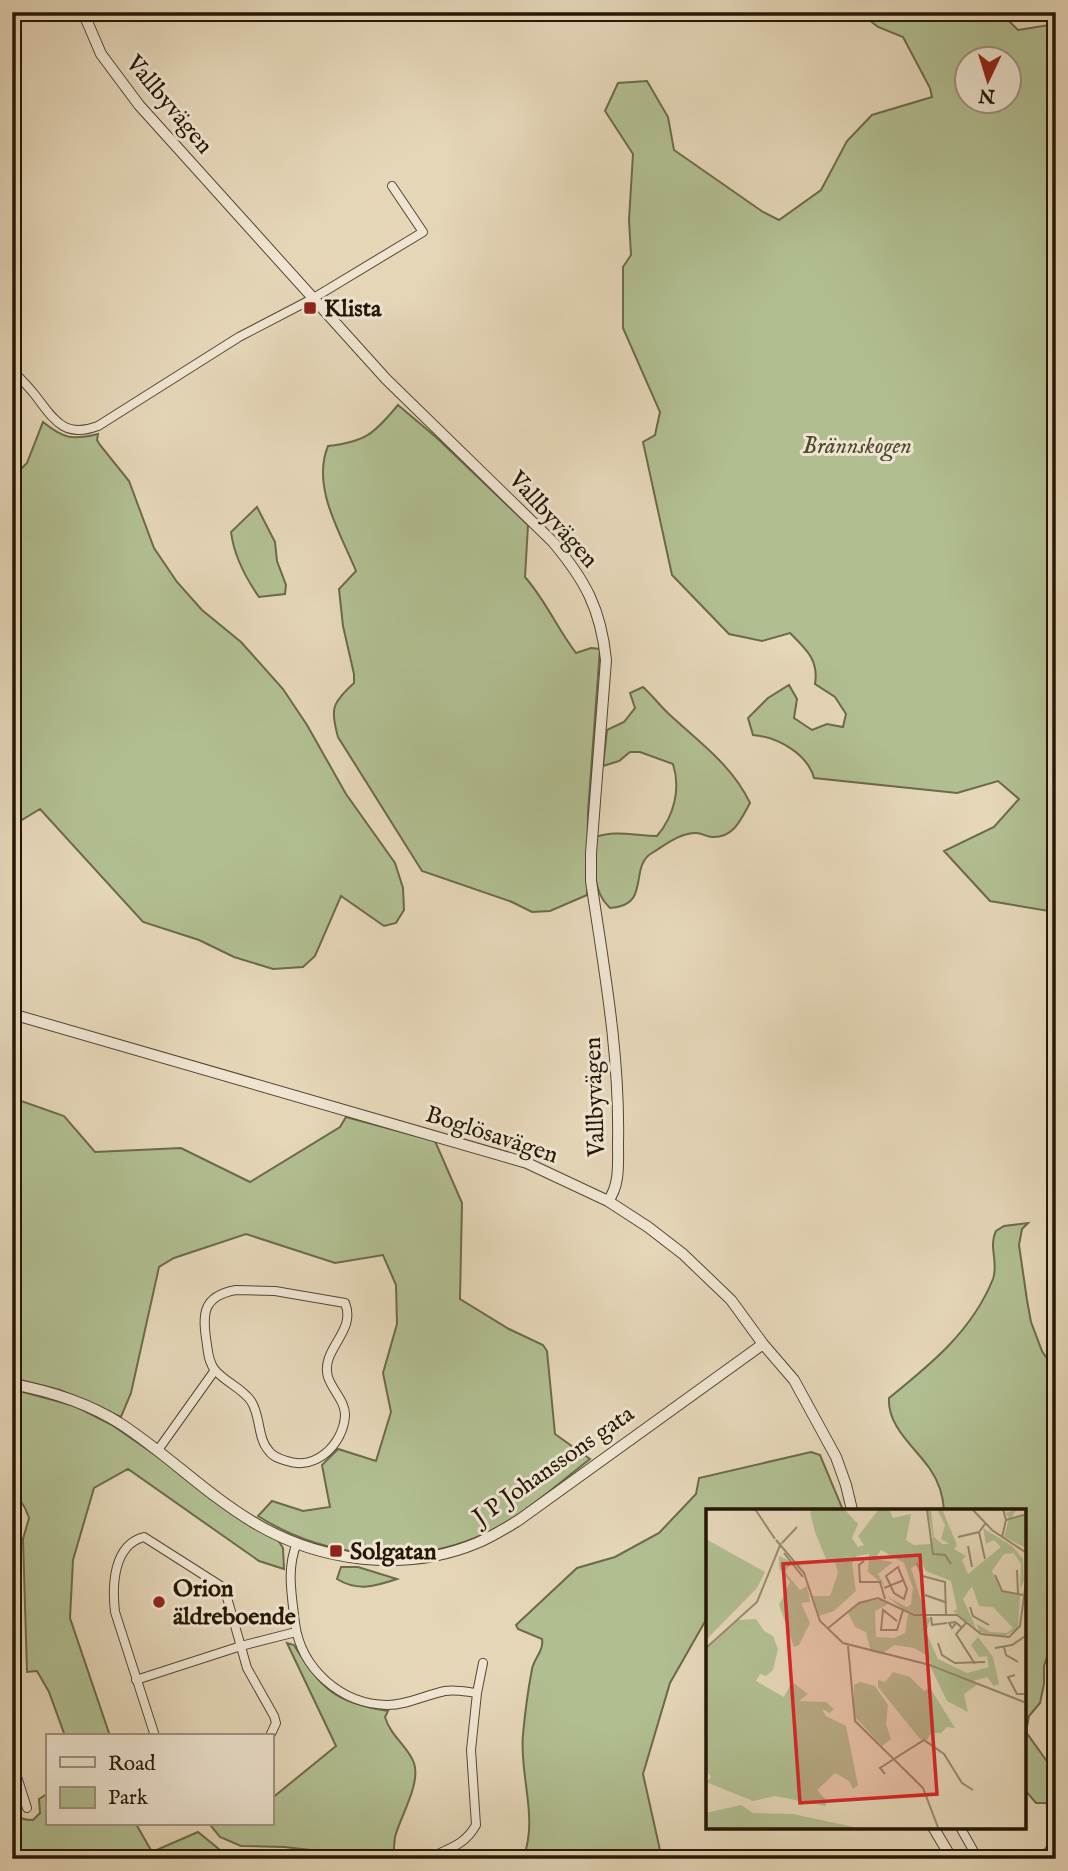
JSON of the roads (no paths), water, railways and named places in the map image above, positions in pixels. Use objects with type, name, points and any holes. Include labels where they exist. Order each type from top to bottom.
[{"type":"street","name":"Vallbyvägen","points":[[83,12],[101,54],[139,105],[386,379],[553,542],[576,569],[597,612],[604,636],[606,660],[591,843],[591,881],[616,1050],[618,1119],[617,1181],[608,1201]]},
{"type":"street","points":[[12,370],[35,394],[49,417],[65,426],[89,429],[108,420],[239,337],[312,299],[424,232],[392,186]]},
{"type":"street","name":"Boglösavägen","points":[[12,1014],[527,1163],[608,1201],[684,1254],[731,1300],[794,1380],[810,1407],[836,1457],[852,1509]]},
{"type":"street","points":[[236,1290],[275,1292],[345,1303],[348,1310],[347,1325],[327,1367],[328,1376],[345,1408],[345,1416],[335,1443],[318,1460],[293,1463],[278,1458],[269,1451],[263,1441],[251,1401],[215,1370],[208,1351],[203,1320],[210,1302],[216,1296],[236,1290]]},
{"type":"street","name":"J P Johanssons gata","points":[[12,1384],[60,1396],[120,1423],[252,1521],[297,1544],[351,1558],[404,1559],[446,1552],[477,1543],[519,1520],[763,1344]]},
{"type":"street","points":[[158,1450],[215,1370]]},
{"type":"street","points":[[154,1734],[115,1612],[114,1590],[119,1562],[129,1543],[144,1537],[220,1586],[226,1594],[247,1668],[274,1716],[275,1723],[271,1734]]},
{"type":"street","points":[[297,1544],[290,1568],[296,1632],[306,1657],[323,1680],[346,1695],[364,1702],[388,1705],[407,1703],[448,1690],[477,1693]]},
{"type":"street","points":[[136,1681],[241,1646],[296,1632]]},
{"type":"street","points":[[440,1853],[459,1845],[470,1836],[476,1825],[471,1750],[482,1663]]},
{"type":"street","points":[[12,1761],[27,1808]]},
{"type":"street","points":[[934,1829],[952,1859]]},
{"type":"street","points":[[961,1829],[978,1859]]},
{"type":"place","name":"Klista","points":[[310,308]]},
{"type":"place","name":"Solgatan","points":[[336,1551]]},
{"type":"place","name":"Orion äldreboende","points":[[159,1602]]},
{"type":"park label","name":"Brännskogen","points":[[857,445]]}]
